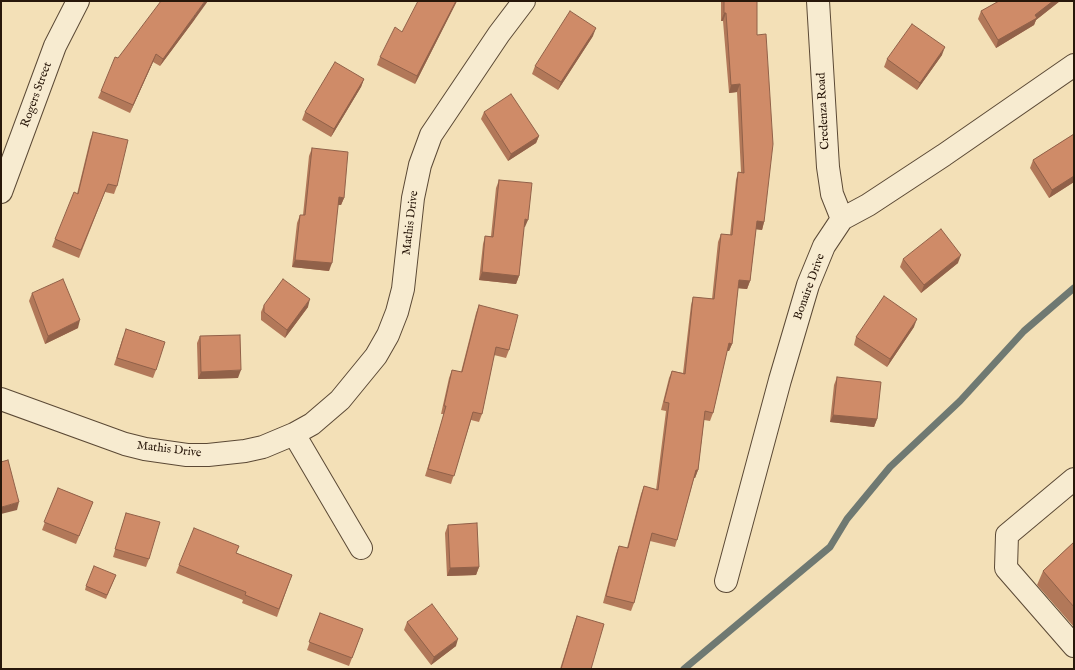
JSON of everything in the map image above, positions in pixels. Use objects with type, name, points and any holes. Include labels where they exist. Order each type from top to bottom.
[{"type":"street","name":"Rogers Street","points":[[1,192],[55,46],[78,1]]},
{"type":"street","name":"Mathis Drive","points":[[1,399],[125,444],[145,450],[187,455],[208,455],[245,451],[263,447],[294,434],[312,424],[340,400],[376,356],[388,335],[397,312],[403,289],[413,198],[420,165],[431,135],[499,34],[524,1]]},
{"type":"street","name":"Credenza Road","points":[[818,1],[828,167],[832,194],[842,219]]},
{"type":"street","name":"Bonaire Drive","points":[[726,581],[780,380],[808,285],[824,246],[842,219],[868,205],[944,155],[1074,65]]},
{"type":"street","points":[[294,434],[362,548]]},
{"type":"street","points":[[1074,479],[1007,535],[1006,568],[1074,646]]},
{"type":"building","points":[[161,1],[205,1],[163,59],[156,54],[133,105],[101,91],[115,57],[118,58]]},
{"type":"building","points":[[418,1],[456,1],[417,76],[380,57],[395,27],[402,32]]},
{"type":"building","points":[[724,1],[757,1],[757,35],[766,34],[773,144],[764,222],[757,221],[750,281],[739,280],[732,344],[729,343],[713,413],[705,411],[698,470],[696,470],[677,540],[652,533],[634,603],[606,596],[619,546],[628,548],[644,486],[658,490],[669,403],[664,402],[672,371],[685,374],[693,297],[714,299],[721,234],[732,235],[738,172],[744,173],[740,84],[731,85]]},
{"type":"building","points":[[999,1],[1053,1],[1035,15],[1037,18],[998,40],[981,11]]},
{"type":"building","points":[[570,11],[596,28],[561,82],[535,66]]},
{"type":"building","points":[[912,24],[945,47],[920,83],[887,59]]},
{"type":"building","points":[[335,62],[364,79],[334,129],[305,112]]},
{"type":"building","points":[[511,94],[539,136],[511,154],[484,112]]},
{"type":"building","points":[[93,132],[128,140],[117,186],[108,184],[81,250],[55,239],[74,192],[78,194]]},
{"type":"building","points":[[1074,134],[1074,176],[1052,190],[1033,160]]},
{"type":"building","points":[[312,148],[348,152],[344,198],[339,197],[332,263],[295,260],[300,215],[305,215]]},
{"type":"building","points":[[499,180],[532,183],[528,220],[525,219],[519,276],[482,272],[485,236],[493,237]]},
{"type":"building","points":[[941,229],[961,255],[924,285],[903,259]]},
{"type":"building","points":[[63,279],[80,320],[48,336],[32,293]]},
{"type":"building","points":[[283,279],[310,299],[287,330],[264,312],[264,305]]},
{"type":"building","points":[[884,296],[917,319],[890,359],[856,337]]},
{"type":"building","points":[[479,305],[518,315],[509,350],[496,347],[482,414],[473,412],[454,476],[428,469],[446,406],[444,406],[452,370],[462,372]]},
{"type":"building","points":[[126,329],[165,342],[156,370],[117,358]]},
{"type":"building","points":[[240,335],[241,370],[201,372],[200,336]]},
{"type":"building","points":[[837,377],[881,382],[877,419],[833,415]]},
{"type":"building","points":[[8,460],[19,502],[2,507],[1,462]]},
{"type":"building","points":[[58,488],[93,502],[79,536],[44,522]]},
{"type":"building","points":[[126,513],[160,522],[149,559],[115,549]]},
{"type":"building","points":[[477,523],[479,567],[450,568],[448,525]]},
{"type":"building","points":[[194,528],[239,546],[236,553],[292,575],[279,609],[245,595],[246,592],[179,565]]},
{"type":"building","points":[[1074,542],[1074,607],[1043,571]]},
{"type":"building","points":[[94,566],[116,575],[107,595],[86,586]]},
{"type":"building","points":[[432,604],[458,639],[434,657],[407,622]]},
{"type":"building","points":[[320,613],[363,629],[352,658],[309,642]]},
{"type":"building","points":[[577,616],[604,624],[591,669],[561,669]]},
{"type":"waterway","points":[[684,669],[830,547],[847,519],[890,467],[960,401],[1024,331],[1074,288]]}]
